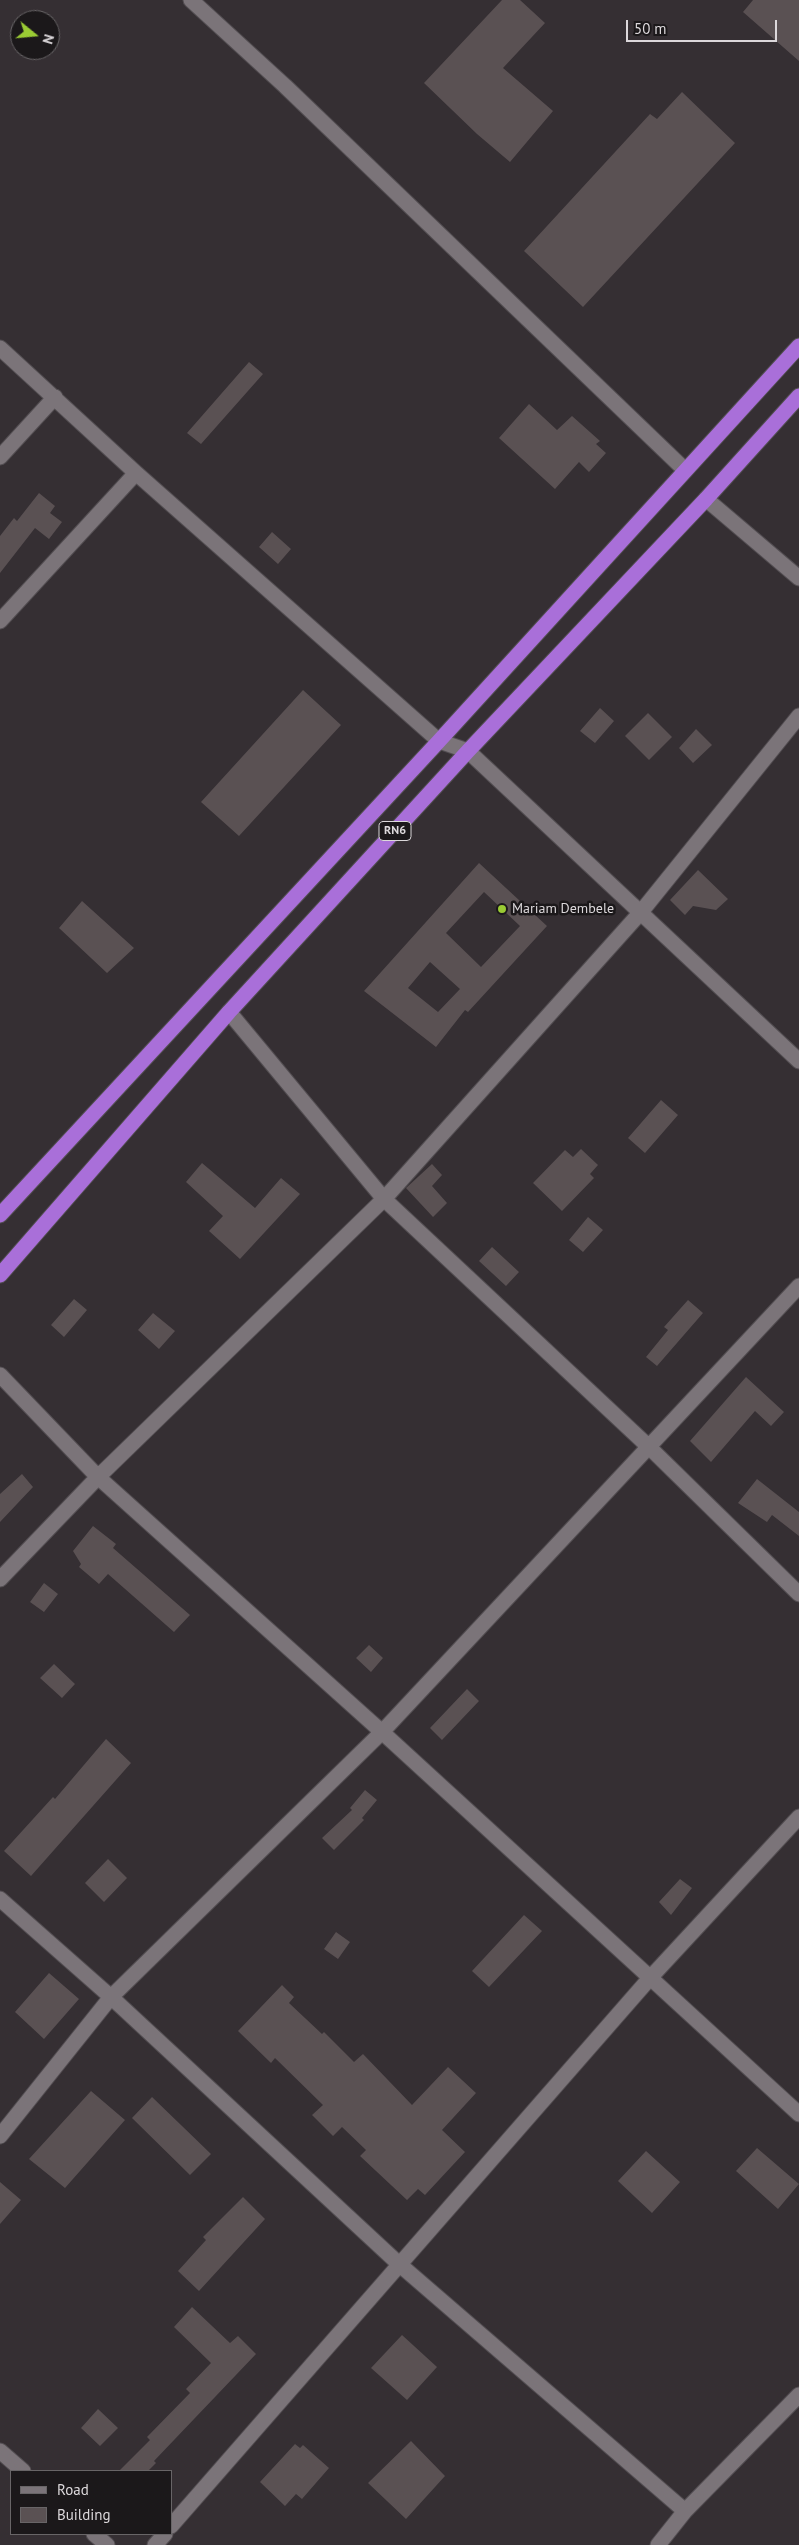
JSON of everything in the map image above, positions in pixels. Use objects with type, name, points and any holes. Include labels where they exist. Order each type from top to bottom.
[{"type":"highway","name":"RN6","points":[[0,1215],[439,741],[799,346]]},
{"type":"highway","name":"RN6","points":[[0,1275],[229,1012],[468,751],[706,499],[799,396]]},
{"type":"street","points":[[191,0],[292,92],[685,470]]},
{"type":"street","points":[[0,348],[136,473],[439,741],[468,751],[799,1061]]},
{"type":"street","points":[[0,457],[55,398]]},
{"type":"street","points":[[0,621],[136,473]]},
{"type":"street","points":[[706,499],[799,578]]},
{"type":"street","points":[[0,1579],[98,1477],[384,1199],[641,912],[799,716]]},
{"type":"street","points":[[229,1012],[384,1199],[649,1447],[799,1594]]},
{"type":"street","points":[[0,2136],[111,1997],[382,1732],[799,1286]]},
{"type":"street","points":[[0,1375],[98,1477],[382,1732],[799,2114]]},
{"type":"street","points":[[172,2525],[650,1978],[799,1817]]},
{"type":"street","points":[[0,1899],[111,1997],[399,2264],[685,2512]]},
{"type":"street","points":[[658,2545],[685,2512],[799,2395]]},
{"type":"street","points":[[2,2456],[22,2470]]},
{"type":"street","points":[[95,2535],[107,2545]]},
{"type":"street","points":[[155,2545],[163,2535]]},
{"type":"building","points":[[502,0],[520,0],[545,23],[503,68],[553,111],[510,162],[477,134],[424,83]]},
{"type":"building","points":[[753,0],[799,0],[799,61],[743,12]]},
{"type":"building","points":[[682,92],[735,143],[583,307],[524,251],[650,114],[657,119]]},
{"type":"building","points":[[249,362],[263,374],[201,444],[187,433]]},
{"type":"building","points":[[529,404],[557,430],[572,416],[600,441],[596,444],[606,453],[589,472],[579,462],[555,489],[499,438]]},
{"type":"building","points":[[39,493],[55,506],[50,513],[62,522],[49,539],[35,528],[0,573],[0,536],[14,518],[17,521]]},
{"type":"building","points":[[272,532],[291,549],[278,564],[259,547]]},
{"type":"building","points":[[303,690],[341,725],[239,836],[201,802]]},
{"type":"building","points":[[600,708],[614,721],[595,743],[580,731]]},
{"type":"building","points":[[648,713],[672,737],[649,760],[625,736]]},
{"type":"building","points":[[696,729],[712,745],[693,763],[679,748]]},
{"type":"building","points":[[479,863],[547,926],[468,1012],[465,1010],[436,1047],[364,991]],"holes":[[[484,892],[520,926],[481,967],[446,933]],[[430,962],[460,989],[438,1012],[408,988]]]},
{"type":"building","points":[[698,870],[728,899],[716,910],[693,906],[685,915],[670,900]]},
{"type":"building","points":[[82,901],[134,948],[107,973],[59,928]]},
{"type":"building","points":[[661,1100],[678,1115],[645,1153],[628,1138]]},
{"type":"building","points":[[581,1149],[598,1165],[590,1174],[594,1178],[562,1211],[533,1183],[565,1150],[573,1157]]},
{"type":"building","points":[[202,1163],[255,1208],[281,1178],[300,1194],[240,1259],[209,1231],[223,1216],[186,1182]]},
{"type":"building","points":[[432,1164],[442,1175],[432,1186],[447,1203],[433,1217],[406,1188]]},
{"type":"building","points":[[588,1217],[603,1230],[583,1252],[569,1240]]},
{"type":"building","points":[[492,1247],[519,1272],[506,1286],[479,1261]]},
{"type":"building","points":[[74,1299],[87,1310],[64,1337],[51,1325]]},
{"type":"building","points":[[688,1300],[703,1313],[657,1366],[646,1357],[668,1330],[664,1327]]},
{"type":"building","points":[[153,1313],[175,1331],[159,1349],[138,1330]]},
{"type":"building","points":[[746,1377],[784,1412],[771,1426],[755,1411],[711,1462],[690,1441]]},
{"type":"building","points":[[22,1474],[33,1487],[0,1522],[0,1494]]},
{"type":"building","points":[[757,1479],[799,1512],[799,1536],[772,1515],[767,1522],[738,1503]]},
{"type":"building","points":[[93,1526],[116,1544],[113,1548],[190,1615],[174,1632],[108,1574],[99,1584],[79,1567],[81,1564],[73,1551]]},
{"type":"building","points":[[44,1583],[58,1594],[44,1612],[30,1602]]},
{"type":"building","points":[[369,1645],[383,1658],[371,1672],[356,1658]]},
{"type":"building","points":[[54,1664],[75,1684],[62,1698],[40,1678]]},
{"type":"building","points":[[467,1689],[479,1701],[442,1740],[430,1728]]},
{"type":"building","points":[[106,1739],[131,1763],[31,1876],[4,1851],[53,1797],[55,1799]]},
{"type":"building","points":[[365,1790],[377,1800],[362,1818],[364,1820],[334,1850],[322,1838],[352,1810],[350,1808]]},
{"type":"building","points":[[108,1859],[127,1878],[104,1902],[85,1883]]},
{"type":"building","points":[[680,1879],[692,1888],[671,1915],[659,1902]]},
{"type":"building","points":[[524,1915],[542,1931],[489,1987],[472,1971]]},
{"type":"building","points":[[336,1932],[350,1942],[338,1959],[324,1949]]},
{"type":"building","points":[[49,1973],[79,1999],[44,2039],[15,2012]]},
{"type":"building","points":[[282,1985],[294,1997],[289,2003],[322,2034],[324,2032],[354,2062],[363,2054],[412,2105],[448,2067],[476,2093],[442,2130],[465,2152],[425,2195],[418,2189],[407,2200],[360,2156],[366,2150],[342,2127],[333,2136],[312,2115],[323,2105],[275,2058],[271,2063],[238,2031]]},
{"type":"building","points":[[91,2091],[125,2120],[65,2188],[29,2159]]},
{"type":"building","points":[[152,2097],[211,2154],[190,2175],[132,2118]]},
{"type":"building","points":[[757,2148],[799,2184],[778,2209],[736,2171]]},
{"type":"building","points":[[646,2151],[680,2182],[652,2213],[618,2181]]},
{"type":"building","points":[[0,2182],[21,2200],[0,2224]]},
{"type":"building","points":[[243,2197],[265,2219],[199,2291],[178,2271],[206,2240],[203,2237]]},
{"type":"building","points":[[192,2307],[230,2343],[238,2336],[256,2354],[154,2461],[156,2463],[149,2470],[120,2470],[150,2440],[147,2437],[190,2393],[186,2389],[211,2363],[174,2327]]},
{"type":"building","points":[[402,2335],[437,2367],[407,2400],[371,2368]]},
{"type":"building","points":[[98,2409],[118,2428],[100,2446],[81,2428]]},
{"type":"building","points":[[411,2441],[445,2476],[406,2519],[368,2483]]},
{"type":"building","points":[[295,2444],[300,2448],[303,2445],[329,2468],[302,2499],[296,2494],[285,2506],[260,2482]]},
{"type":"place","name":"Mariam Dembele","points":[[502,909]]}]
